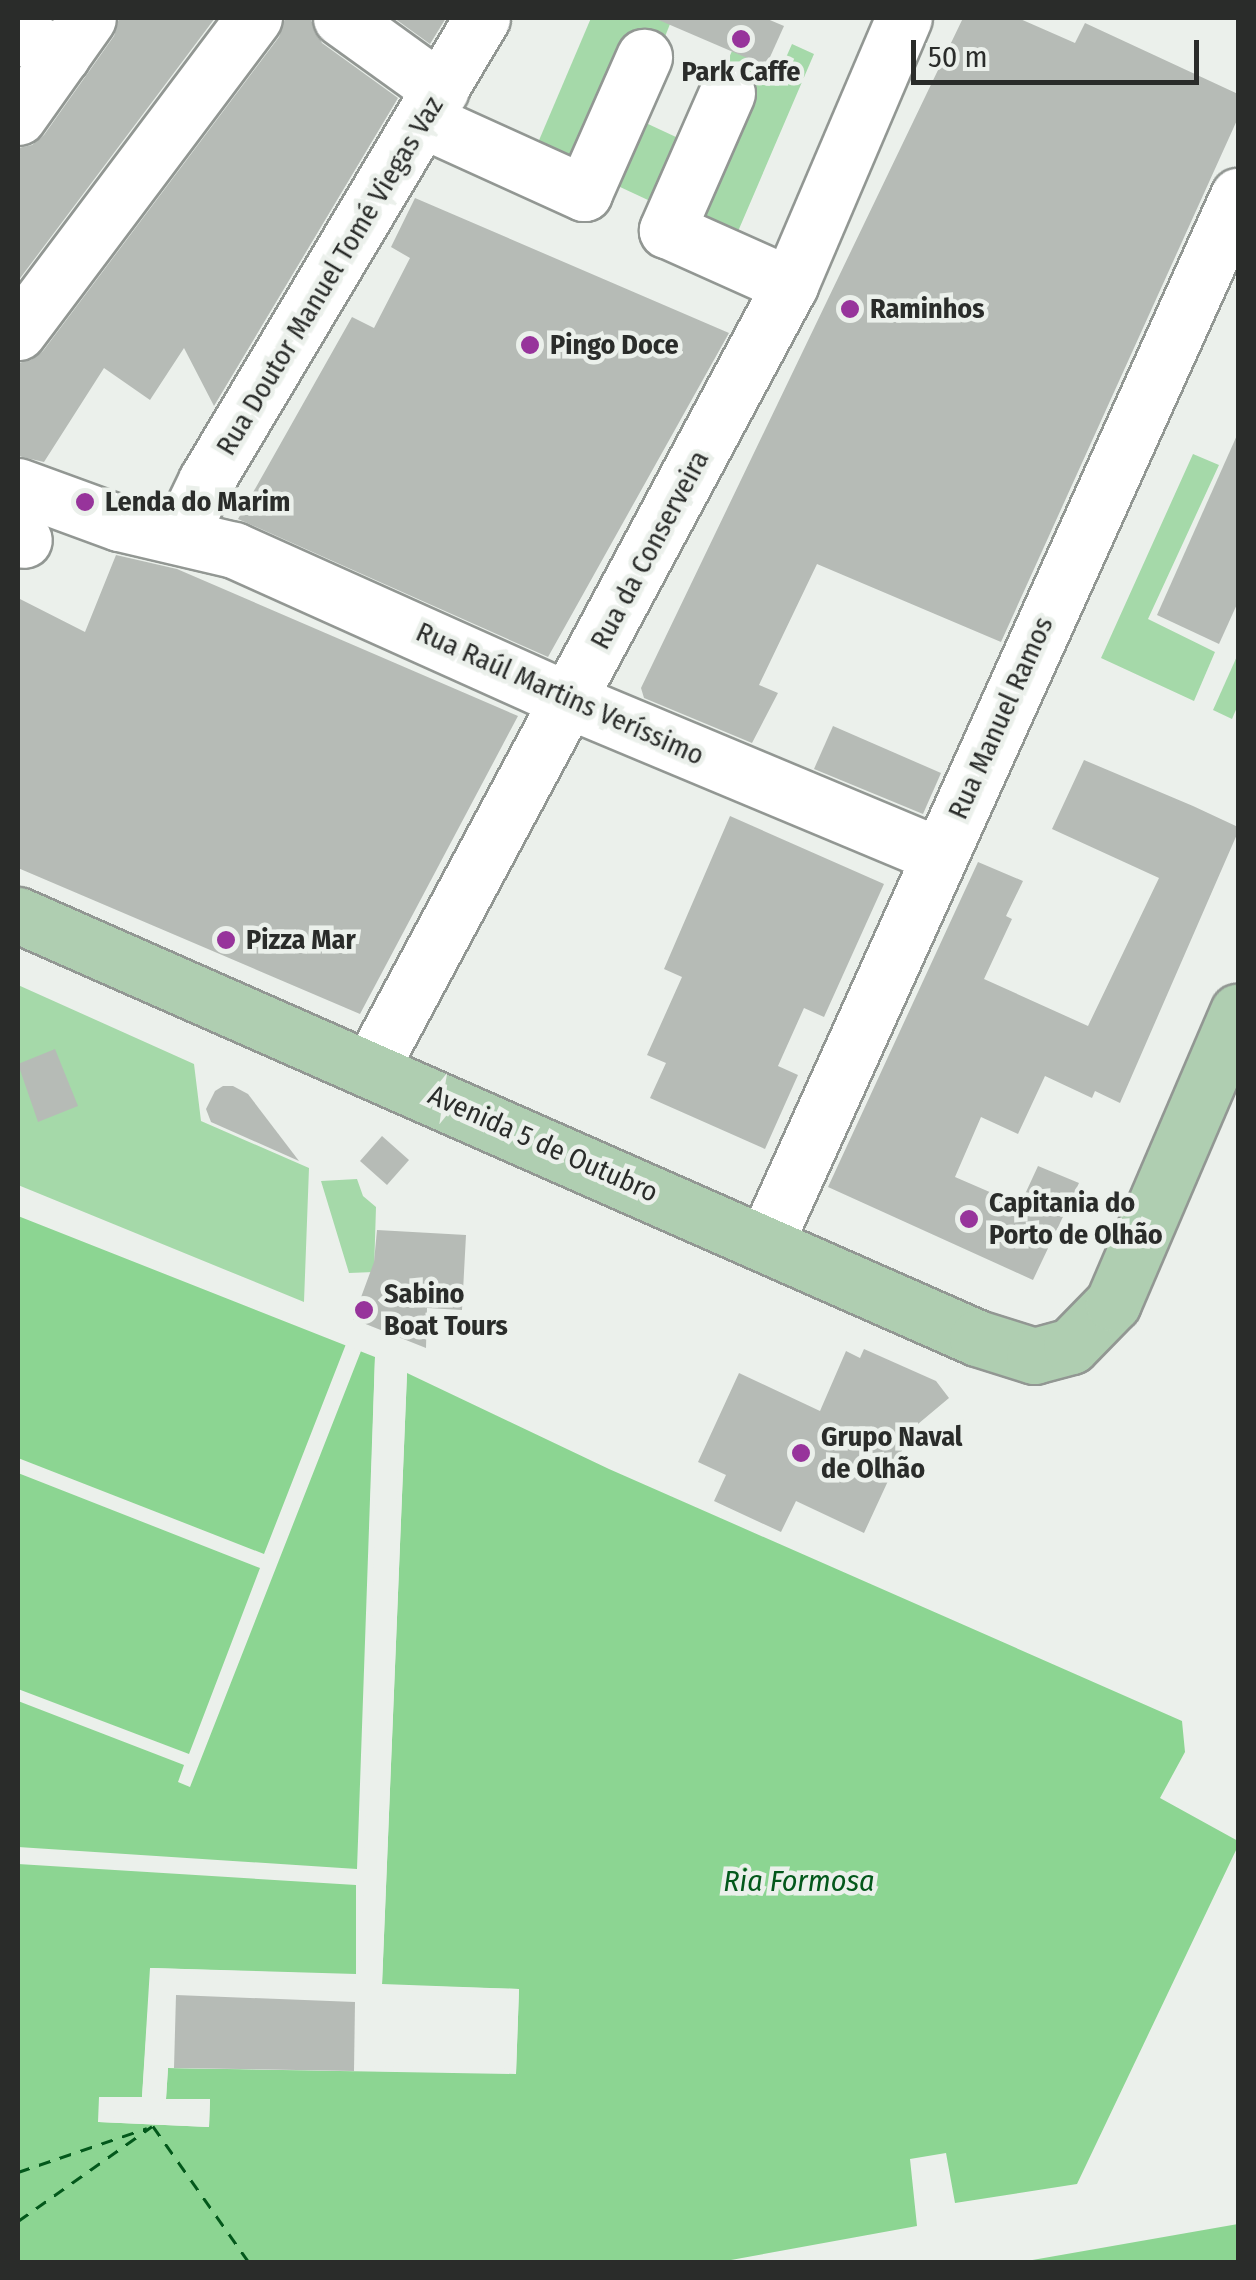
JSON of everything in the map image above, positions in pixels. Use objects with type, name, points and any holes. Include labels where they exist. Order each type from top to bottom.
[{"type":"main road","name":"Avenida 5 de Outubro","points":[[18,915],[766,1241],[978,1338],[1034,1356],[1072,1346],[1114,1303],[1238,1012]]},
{"type":"street","points":[[18,332],[254,18]]},
{"type":"street","points":[[341,18],[432,105],[584,193],[644,57]]},
{"type":"street","name":"Rua Doutor Manuel Tomé Viegas Vaz","points":[[180,535],[206,482],[482,18]]},
{"type":"street","name":"Rua da Conserveira","points":[[370,1068],[790,285],[904,18]]},
{"type":"street","points":[[18,116],[56,36]]},
{"type":"street","points":[[727,93],[668,230],[790,285]]},
{"type":"street","name":"Rua Manuel Ramos","points":[[766,1241],[1238,196]]},
{"type":"street","name":"Rua Raúl Martins Veríssimo","points":[[25,514],[119,523],[234,550],[570,701],[939,856]]},
{"type":"shaded area","points":[[591,18],[655,18],[670,24],[655,62],[582,170],[537,145]]},
{"type":"shaded area","points":[[792,44],[814,54],[736,236],[688,215],[715,89],[732,51],[780,71]]},
{"type":"shaded area","points":[[633,117],[691,144],[663,207],[605,180]]},
{"type":"shaded area","points":[[1193,454],[1219,465],[1148,619],[1215,652],[1194,701],[1101,658]]},
{"type":"shaded area","points":[[1238,654],[1238,705],[1232,719],[1213,710]]},
{"type":"shaded area","points":[[18,985],[194,1064],[201,1121],[309,1168],[304,1302],[18,1185]]},
{"type":"shaded area","points":[[357,1179],[363,1196],[376,1207],[374,1272],[349,1273],[321,1181]]},
{"type":"water","name":"Ria Formosa","points":[[18,1216],[375,1357],[356,1975],[151,1968],[142,2098],[100,2097],[99,2122],[209,2127],[210,2100],[166,2099],[168,2068],[516,2073],[519,1989],[382,1985],[407,1373],[609,1469],[1182,1721],[1185,1752],[1160,1798],[1238,1841],[1238,1846],[1077,2184],[955,2203],[946,2153],[910,2159],[917,2226],[720,2262],[18,2262]]},
{"type":"water","points":[[1238,2224],[1238,2262],[1021,2262]]},
{"type":"pier","points":[[346,1344],[361,1351],[190,1787],[178,1782],[184,1765],[18,1701],[18,1689],[189,1754],[260,1568],[18,1473],[18,1458],[264,1554]]},
{"type":"pier","points":[[375,1357],[380,1359],[361,1976],[356,1980],[155,1973],[147,2100],[104,2102],[104,2117],[204,2122],[205,2104],[162,2102],[163,2067],[167,2063],[511,2069],[514,1994],[382,1990],[377,1986],[402,1371],[407,1373],[382,1984],[519,1989],[516,2074],[168,2068],[166,2099],[210,2099],[209,2127],[98,2122],[99,2097],[142,2097],[150,1968],[356,1974],[356,1885],[18,1864],[18,1847],[357,1869]]},
{"type":"building","points":[[119,18],[215,18],[18,281],[18,148],[32,145],[44,135],[114,36]]},
{"type":"building","points":[[285,18],[310,18],[322,43],[398,98],[214,406],[184,348],[150,400],[104,368],[44,462],[18,456],[18,363],[43,351],[279,37]]},
{"type":"building","points":[[394,18],[446,18],[430,44]]},
{"type":"building","name":"Park Caffe","points":[[654,18],[765,18],[784,26],[766,66]]},
{"type":"building","points":[[963,18],[1018,18],[1075,43],[1085,23],[1238,94],[1238,118],[1001,642],[817,564],[759,685],[778,693],[752,743],[644,698],[641,688]]},
{"type":"building","points":[[415,198],[729,333],[548,657],[238,519],[352,317],[374,328],[410,258],[391,247]]},
{"type":"building","points":[[1238,433],[1238,602],[1219,644],[1157,615]]},
{"type":"building","points":[[116,555],[177,569],[518,716],[360,1014],[18,868],[18,598],[85,632]]},
{"type":"building","points":[[833,726],[941,773],[923,814],[814,769]]},
{"type":"building","points":[[1084,760],[1238,827],[1238,832],[1120,1103],[1095,1091],[1092,1098],[1045,1076],[1018,1134],[981,1117],[955,1177],[1020,1205],[1038,1166],[1079,1183],[1033,1280],[828,1187],[978,862],[1023,881],[1006,916],[1012,919],[984,979],[1088,1026],[1159,878],[1052,829]]},
{"type":"building","points":[[730,816],[884,884],[824,1017],[804,1008],[778,1066],[798,1075],[765,1149],[650,1098],[666,1063],[647,1055],[682,977],[664,969]]},
{"type":"building","points":[[55,1049],[78,1106],[38,1122],[18,1064]]},
{"type":"building","points":[[233,1086],[248,1094],[299,1161],[211,1122],[206,1109],[215,1091]]},
{"type":"building","points":[[382,1136],[409,1160],[387,1185],[360,1161]]},
{"type":"building","points":[[377,1230],[466,1235],[462,1310],[427,1308],[426,1348],[353,1319],[374,1262]]},
{"type":"building","name":"Grupo Naval de Olhão","points":[[864,1349],[936,1381],[949,1398],[912,1429],[864,1533],[796,1501],[781,1532],[714,1501],[726,1475],[698,1462],[739,1373],[820,1411],[846,1351],[860,1358]]},
{"type":"building","points":[[176,1995],[355,2002],[354,2071],[174,2068]]},
{"type":"ferry route","points":[[18,2221],[152,2126]]},
{"type":"ferry route","points":[[153,2126],[249,2262]]},
{"type":"ferry route","points":[[18,2172],[147,2128]]},
{"type":"place","name":"Park Caffe","points":[[741,39]]},
{"type":"place","name":"Raminhos","points":[[850,309]]},
{"type":"place","name":"Pingo Doce","points":[[530,345]]},
{"type":"place","name":"Lenda do Marim","points":[[85,502]]},
{"type":"place","name":"Pizza Mar","points":[[226,940]]},
{"type":"place","name":"Capitania do Porto de Olhão","points":[[969,1219]]},
{"type":"place","name":"Sabino Boat Tours","points":[[364,1310]]},
{"type":"place","name":"Grupo Naval de Olhão","points":[[801,1453]]}]
